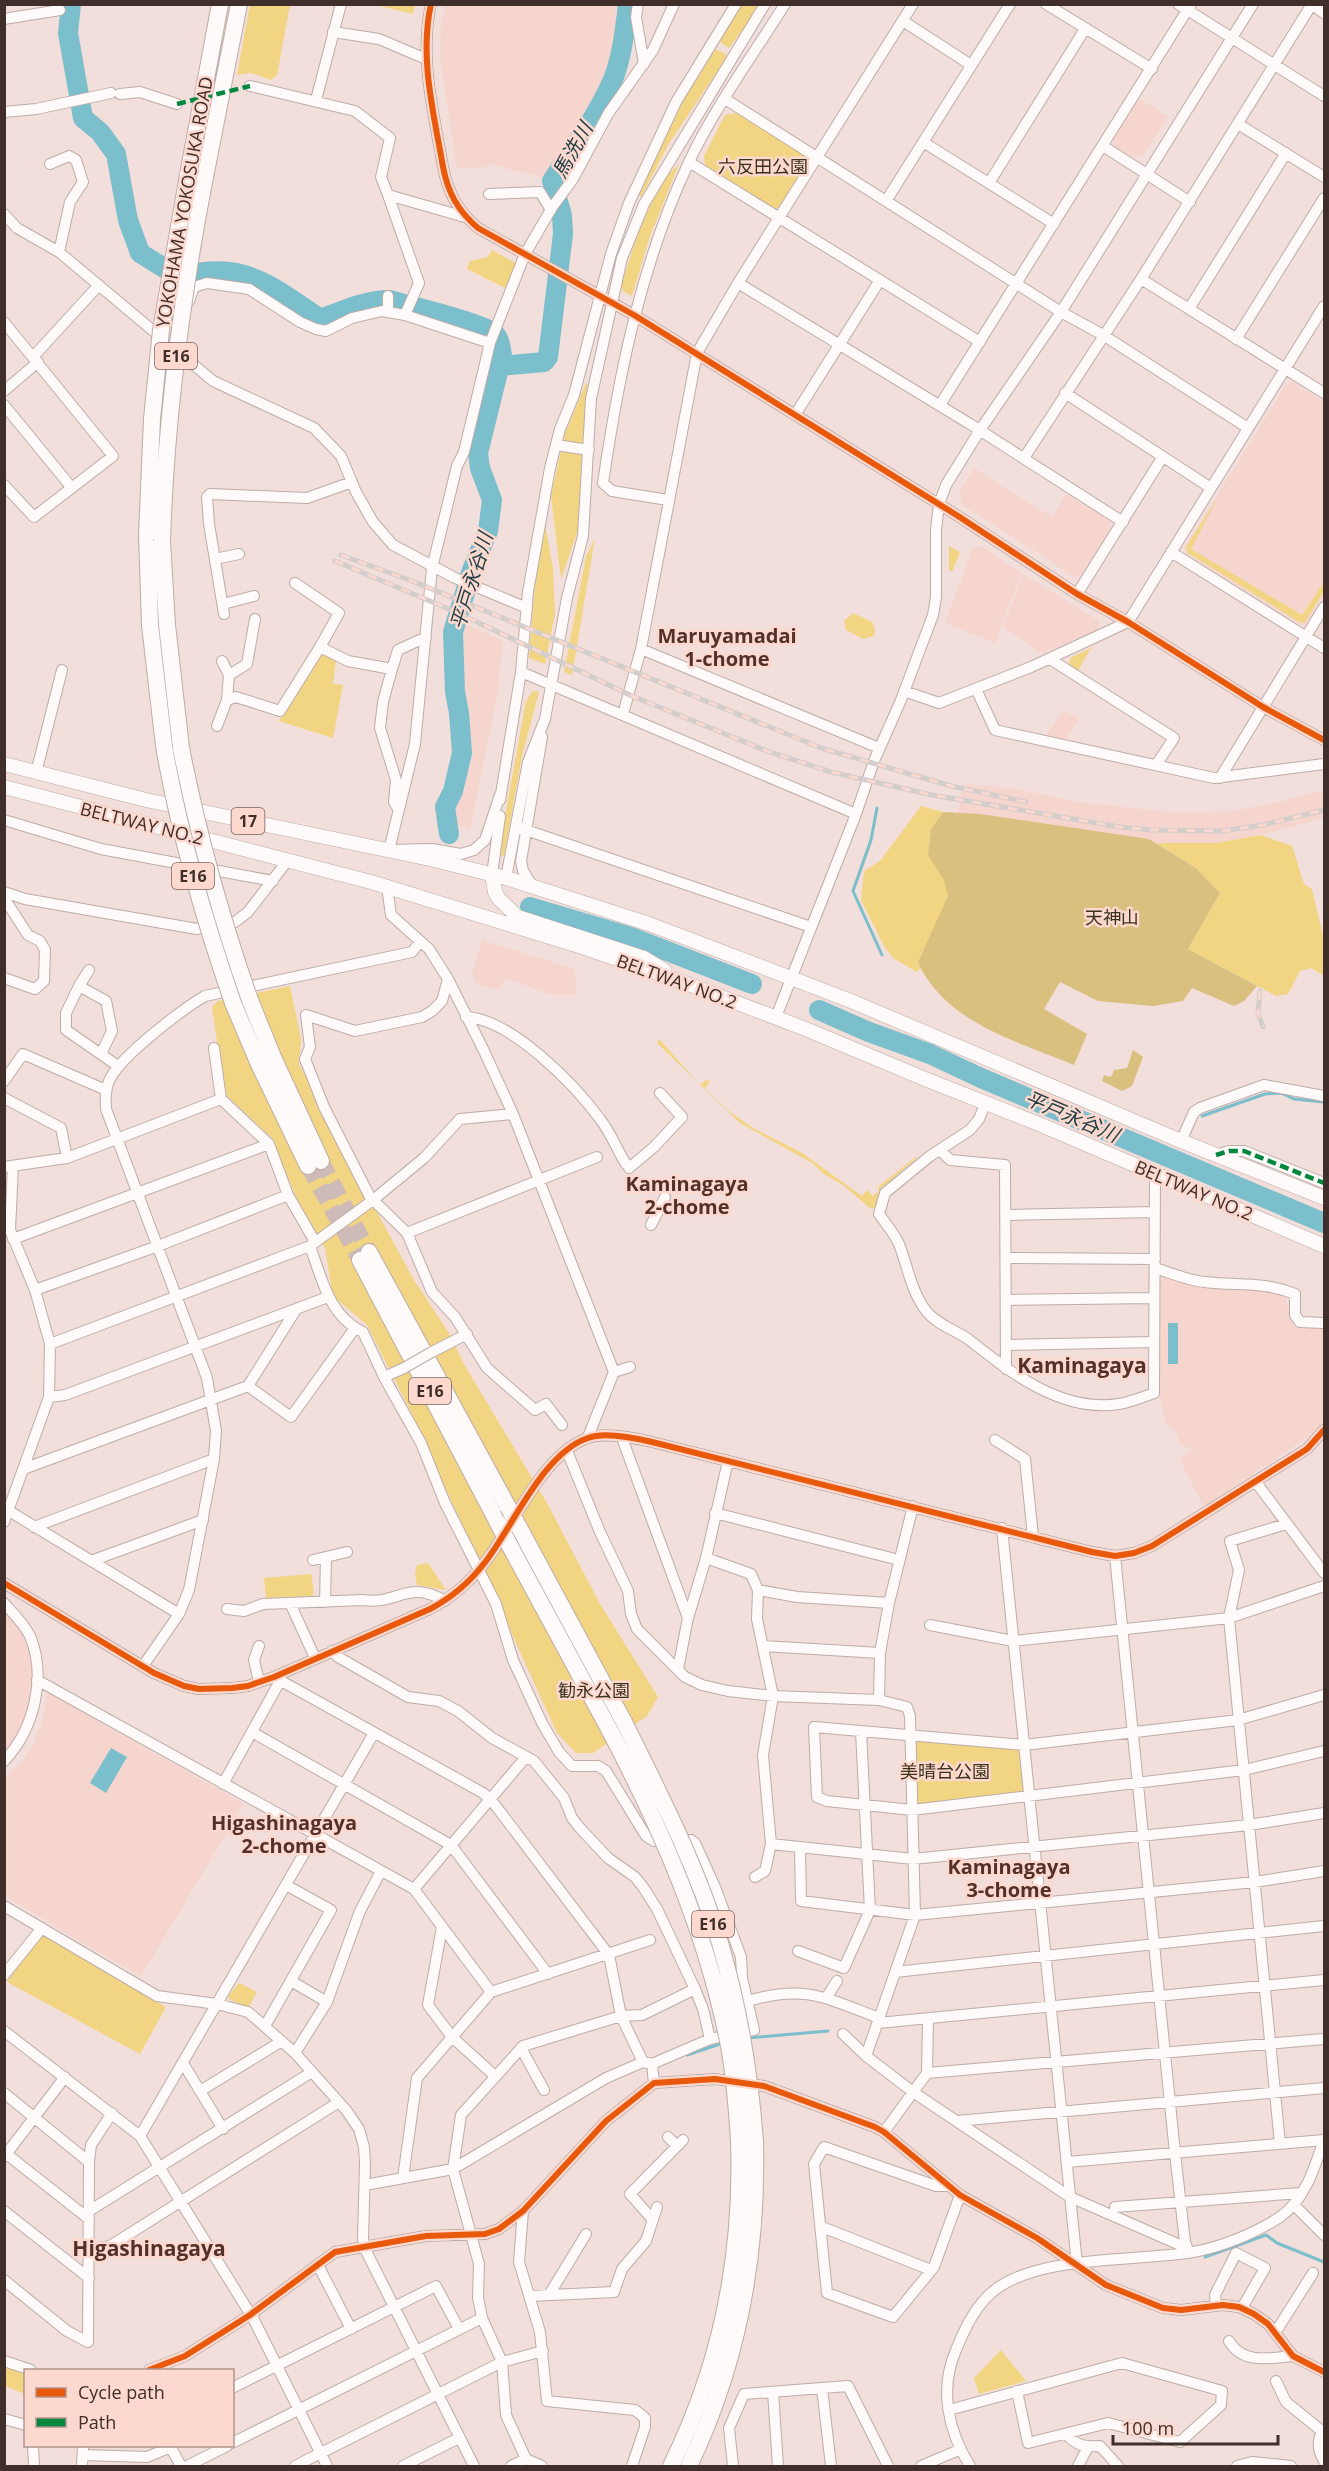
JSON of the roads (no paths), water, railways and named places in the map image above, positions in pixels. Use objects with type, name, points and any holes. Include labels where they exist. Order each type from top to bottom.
[{"type":"highway","name":"YOKOHAMA YOKOSUKA ROAD","points":[[220,4],[161,330],[152,419],[155,538],[181,748],[206,860],[228,938],[250,1000],[314,1164],[267,1082],[233,1003],[210,936],[184,840],[164,746],[150,625],[155,538],[168,420],[193,236],[239,4]]},
{"type":"highway","name":"E16","points":[[616,1725],[521,1531],[364,1256],[511,1548],[678,1835],[720,1942],[744,2044],[753,2237],[743,2308],[725,2376],[689,2466]]},
{"type":"highway","name":"E16","points":[[671,2466],[684,2440],[706,2381],[726,2308],[733,2272],[747,2141]]},
{"type":"main road","name":"BELTWAY NO.2","points":[[4,764],[146,800],[389,850],[506,878],[649,924],[851,1001],[1181,1141],[1324,1198]]},
{"type":"main road","name":"BELTWAY NO.2","points":[[4,787],[387,887],[579,946],[776,1017],[986,1102],[1324,1246]]},
{"type":"main road","points":[[492,875],[495,892],[499,899],[519,917],[644,958],[688,984]]},
{"type":"main road","points":[[478,916],[489,911],[499,899],[506,878]]},
{"type":"street","points":[[316,100],[340,4]]},
{"type":"street","points":[[431,4],[427,22],[426,59],[447,185],[454,203],[478,228],[601,295],[697,353],[939,504],[1077,594],[1128,622],[1263,707],[1324,740]]},
{"type":"street","points":[[638,4],[636,17],[644,64]]},
{"type":"street","points":[[674,4],[653,50],[608,114],[573,179],[552,208],[525,254],[490,343],[464,452],[457,466],[443,516],[432,568],[415,744],[389,850],[432,849],[461,855],[474,850],[485,840],[500,795],[521,672],[527,608],[556,445],[574,395],[611,254],[629,203],[676,102],[736,4]]},
{"type":"street","points":[[534,888],[523,871],[521,861],[528,762],[545,719],[567,598],[583,536],[591,399],[622,258],[644,204],[765,4]]},
{"type":"street","points":[[668,500],[612,491],[603,483],[616,399],[634,315],[657,237],[689,162],[725,99],[785,4]]},
{"type":"street","points":[[623,714],[641,649],[697,353],[738,283],[913,4]]},
{"type":"street","points":[[886,201],[1010,4]]},
{"type":"street","points":[[1046,4],[1152,69]]},
{"type":"street","points":[[776,1017],[856,814],[879,748],[933,615],[936,597],[936,530],[939,504],[946,485],[980,430],[1061,312],[1253,4]]},
{"type":"street","points":[[1024,458],[1190,202],[1312,5],[1324,13]]},
{"type":"street","points":[[940,405],[1152,69],[1186,6],[1324,96]]},
{"type":"street","points":[[4,19],[60,10]]},
{"type":"street","points":[[903,21],[971,65]]},
{"type":"street","points":[[989,183],[1085,29]]},
{"type":"street","points":[[333,32],[379,39],[426,59]]},
{"type":"street","points":[[250,86],[355,111],[390,138],[381,177],[419,283],[407,308]]},
{"type":"street","points":[[4,112],[116,93],[140,93],[177,104]]},
{"type":"street","points":[[725,99],[1061,312],[1103,335],[1248,429]]},
{"type":"street","points":[[1238,123],[1324,177]]},
{"type":"street","points":[[923,142],[1054,224]]},
{"type":"street","points":[[1103,146],[1190,202]]},
{"type":"street","points":[[1189,309],[1286,153]]},
{"type":"street","points":[[50,164],[69,156],[76,159],[83,182],[70,202],[59,252]]},
{"type":"street","points":[[689,162],[980,342]]},
{"type":"street","points":[[489,194],[540,192],[552,208]]},
{"type":"street","points":[[388,195],[465,217]]},
{"type":"street","points":[[1236,339],[1324,198]]},
{"type":"street","points":[[6,221],[59,252],[213,381],[314,428],[341,456],[373,522],[393,545],[455,579],[527,608]]},
{"type":"street","points":[[1141,279],[1324,393]]},
{"type":"street","points":[[795,415],[880,280]]},
{"type":"street","points":[[184,358],[189,301],[194,288],[207,283],[249,289],[300,322],[316,329],[326,331],[335,328],[352,318],[388,304],[407,308],[490,343]]},
{"type":"street","points":[[738,283],[940,405],[1123,522]]},
{"type":"street","points":[[4,391],[35,360],[99,285]]},
{"type":"street","points":[[904,691],[939,704],[1050,659],[1128,622],[1324,306]]},
{"type":"street","points":[[4,322],[113,456],[34,517],[4,485]]},
{"type":"street","points":[[1065,393],[1211,488]]},
{"type":"street","points":[[4,405],[72,488]]},
{"type":"street","points":[[556,445],[589,450]]},
{"type":"street","points":[[1077,594],[1162,458]]},
{"type":"street","points":[[254,596],[224,609],[208,524],[207,497],[210,494],[237,494],[307,498],[352,482]]},
{"type":"street","points":[[1171,552],[1324,648]]},
{"type":"street","points":[[215,559],[239,554]]},
{"type":"street","points":[[227,700],[236,697],[280,711],[320,647],[339,613],[295,583]]},
{"type":"street","points":[[1220,778],[1324,607]]},
{"type":"street","points":[[229,675],[247,664],[255,619]]},
{"type":"street","points":[[399,810],[394,802],[396,780],[380,728],[383,702],[398,650],[426,637]]},
{"type":"street","points":[[320,647],[348,661],[392,669]]},
{"type":"street","points":[[641,649],[879,748]]},
{"type":"street","points":[[1050,659],[1174,738],[1156,765]]},
{"type":"street","points":[[217,726],[227,700],[229,675],[222,661]]},
{"type":"street","points":[[36,772],[62,670]]},
{"type":"street","points":[[521,672],[856,814]]},
{"type":"street","points":[[976,689],[995,730],[1156,765],[1220,778],[1324,764]]},
{"type":"street","points":[[492,875],[500,820],[500,795]]},
{"type":"street","points":[[4,820],[101,849],[273,881]]},
{"type":"street","points":[[506,878],[522,828]]},
{"type":"street","points":[[522,828],[811,927]]},
{"type":"street","points":[[4,892],[25,899],[197,929],[235,922],[248,912],[288,860]]},
{"type":"street","points":[[387,887],[391,915],[429,949],[448,979],[513,1114],[614,1372],[588,1437]]},
{"type":"street","points":[[4,898],[27,935],[40,941],[45,950],[44,981],[35,990],[4,978]]},
{"type":"street","points":[[143,1666],[179,1614],[189,1590],[214,1460],[216,1431],[207,1378],[106,1109],[106,1090],[118,1066],[181,1011],[205,996],[412,952],[420,942]]},
{"type":"street","points":[[89,970],[66,1013],[66,1030],[118,1066]]},
{"type":"street","points":[[448,979],[442,1001],[422,1017],[355,1031],[306,1015],[310,1047],[305,1059],[324,1107],[373,1200],[407,1233],[432,1292],[467,1334],[487,1368],[535,1410],[546,1404],[562,1425]]},
{"type":"street","points":[[79,986],[106,1001],[112,1031],[102,1054]]},
{"type":"street","points":[[466,1017],[475,1017],[500,1027],[547,1061],[602,1121],[627,1166],[654,1147],[682,1117],[660,1093]]},
{"type":"street","points":[[214,1048],[221,1099],[269,1144],[288,1196],[312,1244],[328,1297],[336,1312],[363,1332],[384,1377],[421,1443],[445,1503],[496,1604],[513,1660],[542,1723],[559,1752],[572,1766],[598,1766],[606,1770],[646,1836],[654,1841],[691,1840],[695,1844],[715,1887],[741,1957],[742,1978],[754,2030],[710,2039],[606,2078],[453,2169],[364,2185]]},
{"type":"street","points":[[4,1081],[23,1054],[106,1090]]},
{"type":"street","points":[[1181,1141],[1194,1112],[1257,1087],[1272,1085],[1324,1096]]},
{"type":"street","points":[[4,1098],[61,1128],[68,1158]]},
{"type":"street","points":[[179,1614],[34,1527],[6,1520],[50,1397],[50,1344],[35,1290],[10,1230],[9,1166],[68,1158],[221,1099]]},
{"type":"street","points":[[986,1102],[979,1119],[970,1130],[930,1156],[885,1193],[879,1214],[894,1234],[915,1293],[926,1311],[940,1325],[957,1331],[1029,1384],[1072,1400],[1102,1405],[1120,1404],[1154,1393],[1155,1173]]},
{"type":"street","points":[[50,1344],[312,1244],[373,1200],[424,1158],[460,1119],[513,1114]]},
{"type":"street","points":[[14,1239],[269,1144]]},
{"type":"street","points":[[940,1150],[950,1160],[1005,1165],[1006,1369]]},
{"type":"street","points":[[1216,1155],[1236,1150],[1244,1151],[1324,1183]]},
{"type":"street","points":[[407,1233],[597,1157]]},
{"type":"street","points":[[35,1290],[288,1196]]},
{"type":"street","points":[[651,1225],[665,1197]]},
{"type":"street","points":[[1006,1215],[1155,1212]]},
{"type":"street","points":[[1006,1258],[1155,1263],[1204,1282],[1259,1284],[1280,1288],[1295,1294],[1295,1315],[1300,1322],[1324,1323]]},
{"type":"street","points":[[50,1397],[65,1395],[328,1297]]},
{"type":"street","points":[[1006,1300],[1155,1299]]},
{"type":"street","points":[[26,1468],[248,1386],[297,1308]]},
{"type":"street","points":[[248,1386],[291,1417],[356,1328]]},
{"type":"street","points":[[384,1377],[467,1334]]},
{"type":"street","points":[[1006,1345],[1154,1342]]},
{"type":"street","points":[[614,1372],[630,1367]]},
{"type":"street","points":[[4,1583],[168,1680],[199,1689],[232,1688],[277,1679],[315,1658],[445,1601],[479,1569],[541,1477],[560,1456],[588,1437],[634,1438],[1115,1556],[1134,1553],[1152,1546],[1307,1449],[1324,1430]]},
{"type":"street","points":[[622,1438],[688,1618]]},
{"type":"street","points":[[995,1440],[1025,1459],[1033,1536]]},
{"type":"street","points":[[567,1451],[600,1532],[628,1591],[631,1614],[637,1629],[660,1655],[685,1677],[702,1685],[728,1691],[774,1696],[879,1700],[907,1707],[910,1716],[915,1915],[866,2056]]},
{"type":"street","points":[[34,1527],[214,1460]]},
{"type":"street","points":[[678,1669],[688,1618],[706,1558],[728,1461]]},
{"type":"street","points":[[1255,1481],[1324,1573]]},
{"type":"street","points":[[879,1700],[880,1653],[889,1603],[913,1506]]},
{"type":"street","points":[[715,1513],[899,1560]]},
{"type":"street","points":[[91,1561],[203,1520]]},
{"type":"street","points":[[1280,2144],[1229,1618],[1239,1570],[1230,1541],[1286,1524]]},
{"type":"street","points":[[1002,1528],[1077,2264]]},
{"type":"street","points":[[313,1560],[347,1552]]},
{"type":"street","points":[[1115,1556],[1175,2153],[1185,2242],[1189,2253]]},
{"type":"street","points":[[325,1602],[326,1557]]},
{"type":"street","points":[[706,1558],[751,1574],[758,1590],[757,1619],[774,1696],[763,1755],[771,1844],[765,1870],[755,1877]]},
{"type":"street","points":[[930,1625],[1013,1641],[1229,1618],[1324,1587]]},
{"type":"street","points":[[227,1609],[244,1611],[263,1604],[363,1600],[378,1602],[417,1590],[445,1601]]},
{"type":"street","points":[[758,1590],[797,1597],[889,1603]]},
{"type":"street","points":[[290,1603],[315,1658]]},
{"type":"street","points":[[4,1604],[29,1635],[34,1651],[37,1680],[35,1707],[25,1732],[4,1761]]},
{"type":"street","points":[[259,1646],[254,1660],[259,1682]]},
{"type":"street","points":[[763,1647],[880,1653]]},
{"type":"street","points":[[332,1651],[338,1657],[408,1697],[438,1701],[458,1711],[492,1738],[534,1761],[564,1798],[572,1818],[579,1827],[608,1858],[635,1877],[657,1909],[695,1989],[703,2009],[710,2039]]},
{"type":"street","points":[[223,1784],[252,1732],[277,1679]]},
{"type":"street","points":[[277,1679],[490,1799],[609,1955],[621,2016],[647,2063],[654,2083]]},
{"type":"street","points":[[37,1680],[414,1889],[490,1992]]},
{"type":"street","points":[[1324,1695],[1238,1720],[1024,1745],[814,1727],[817,1797],[827,1801],[912,1810],[1244,1770],[1324,1751]]},
{"type":"street","points":[[798,1951],[844,1968],[870,1910],[861,1731]]},
{"type":"street","points":[[252,1732],[451,1845],[548,1974]]},
{"type":"street","points":[[140,2136],[374,1733]]},
{"type":"street","points":[[414,1889],[526,1757]]},
{"type":"street","points":[[771,1844],[867,1856],[913,1859],[1249,1825],[1324,1813]]},
{"type":"street","points":[[800,1848],[801,1901],[915,1915],[1255,1882],[1324,1871]]},
{"type":"street","points":[[295,2053],[327,2002],[360,1911],[381,1871]]},
{"type":"street","points":[[265,2026],[331,1910],[286,1885]]},
{"type":"street","points":[[4,1906],[157,1996],[218,2004],[248,2013],[295,2053],[339,2102],[359,2129],[364,2147],[365,2246],[474,2466]]},
{"type":"street","points":[[896,1972],[1324,1926]]},
{"type":"street","points":[[442,1927],[428,2005],[452,2037],[495,2076]]},
{"type":"street","points":[[4,1975],[42,1928]]},
{"type":"street","points":[[403,2178],[417,2078],[490,1992],[650,1940]]},
{"type":"street","points":[[747,2001],[778,1993],[794,1992],[826,1998],[879,2021],[928,2019],[1324,1980]]},
{"type":"street","points":[[291,1981],[327,2002]]},
{"type":"street","points":[[826,1998],[837,1981]]},
{"type":"street","points":[[542,2466],[526,2459],[506,2415],[502,2362],[482,2318],[478,2297],[478,2264],[453,2169],[460,2115],[521,2048],[621,2016],[642,2016],[695,1989]]},
{"type":"street","points":[[884,2132],[927,2073],[928,2019]]},
{"type":"street","points":[[4,2031],[140,2136],[250,2315],[327,2466]]},
{"type":"street","points":[[843,2034],[866,2056],[913,2092],[1070,2197],[1109,2208],[1180,2245],[1189,2253]]},
{"type":"street","points":[[927,2073],[1324,2038]]},
{"type":"street","points":[[200,2091],[282,2041]]},
{"type":"street","points":[[521,2048],[544,2090]]},
{"type":"street","points":[[183,2063],[223,2128]]},
{"type":"street","points":[[89,2215],[312,2072]]},
{"type":"street","points":[[65,2078],[5,2154],[89,2215]]},
{"type":"street","points":[[152,2369],[185,2356],[250,2315],[335,2252],[426,2236],[485,2234],[499,2229],[523,2211],[606,2121],[654,2083],[715,2079],[764,2086],[884,2132],[960,2194],[1037,2238],[1106,2285],[1163,2308],[1181,2310],[1216,2306],[1242,2308],[1268,2324],[1293,2356],[1324,2372]]},
{"type":"street","points":[[957,2121],[1324,2088]]},
{"type":"street","points":[[4,2093],[89,2162]]},
{"type":"street","points":[[89,2250],[110,2246],[339,2102]]},
{"type":"street","points":[[4,2280],[67,2331],[88,2342],[89,2162],[92,2145],[112,2114]]},
{"type":"street","points":[[653,2220],[630,2194],[680,2143],[668,2137]]},
{"type":"street","points":[[970,2466],[959,2450],[950,2424],[946,2384],[948,2369],[961,2337],[980,2304],[996,2289],[1023,2275],[1077,2264],[1189,2253],[1249,2232],[1280,2217],[1294,2205],[1315,2168],[1324,2140],[1066,2162]]},
{"type":"street","points":[[949,2186],[936,2186],[824,2147],[814,2164],[827,2294],[892,2317],[931,2270],[960,2194]]},
{"type":"street","points":[[1109,2208],[1301,2193]]},
{"type":"street","points":[[1294,2205],[1324,2235]]},
{"type":"street","points":[[530,2296],[614,2292],[622,2269],[646,2241],[657,2207]]},
{"type":"street","points":[[4,2211],[89,2278]]},
{"type":"street","points":[[523,2211],[519,2262],[543,2351],[547,2401],[616,2406],[635,2410],[645,2418],[645,2427],[632,2466]]},
{"type":"street","points":[[822,2227],[931,2270]]},
{"type":"street","points":[[549,2295],[586,2234]]},
{"type":"street","points":[[1216,2306],[1215,2295],[1236,2253],[1265,2268],[1242,2308]]},
{"type":"street","points":[[318,2265],[351,2329]]},
{"type":"street","points":[[1275,2333],[1313,2273]]},
{"type":"street","points":[[234,2387],[436,2286],[459,2329]]},
{"type":"street","points":[[234,2442],[482,2318]]},
{"type":"street","points":[[1229,2342],[1238,2353],[1260,2360],[1293,2356]]},
{"type":"street","points":[[295,2466],[502,2362],[543,2351]]},
{"type":"street","points":[[4,2361],[28,2369]]},
{"type":"street","points":[[949,2410],[1017,2391],[1122,2363],[1222,2391],[1221,2405],[1180,2442],[1108,2423],[1028,2443],[1017,2391]]},
{"type":"street","points":[[1276,2381],[1286,2402],[1324,2431],[1320,2435],[1319,2445],[1324,2461]]},
{"type":"street","points":[[733,2466],[729,2427],[744,2394],[848,2386],[888,2466]]},
{"type":"street","points":[[822,2388],[831,2466]]},
{"type":"street","points":[[773,2392],[778,2466]]},
{"type":"street","points":[[4,2419],[24,2425]]},
{"type":"street","points":[[1066,2434],[1076,2444],[1088,2447],[1100,2446],[1118,2466]]},
{"type":"street","points":[[403,2466],[459,2438]]},
{"type":"street","points":[[33,2447],[34,2466]]},
{"type":"street","points":[[83,2456],[147,2457],[169,2447]]},
{"type":"street","points":[[172,2447],[181,2466]]},
{"type":"street","points":[[187,2466],[223,2447]]},
{"type":"street","points":[[1078,2466],[1088,2447]]},
{"type":"street","points":[[921,2466],[959,2450]]},
{"type":"street","points":[[511,2466],[526,2459]]},
{"type":"street","points":[[1237,2466],[1252,2464],[1291,2466]]},
{"type":"water","points":[[1168,1323],[1178,1323],[1178,1364],[1168,1364]]},
{"type":"water","points":[[111,1748],[127,1757],[106,1793],[90,1783]]},
{"type":"waterway","points":[[71,4],[68,33],[83,118],[100,132],[116,154],[128,220],[140,253],[177,276],[222,271],[254,278],[321,319],[363,304],[390,300],[476,325],[495,334],[498,339],[502,356],[478,453],[480,468],[492,500],[488,531],[472,570],[453,632],[455,692],[462,753],[453,791],[445,807],[449,834]]},
{"type":"waterway","name":"馬洗川","points":[[499,366],[544,362],[548,357],[563,234],[562,215],[552,181],[592,120],[612,82],[621,54],[628,4]]},
{"type":"waterway","points":[[877,808],[871,840],[853,891],[882,955]]},
{"type":"waterway","name":"平戸永谷川","points":[[530,907],[631,937],[752,984]]},
{"type":"waterway","name":"平戸永谷川","points":[[819,1010],[869,1032],[930,1054],[981,1078],[1324,1223]]},
{"type":"waterway","points":[[1202,1116],[1265,1094],[1281,1093],[1294,1099],[1324,1102]]},
{"type":"waterway","points":[[747,2038],[828,2031]]},
{"type":"waterway","points":[[687,2055],[723,2043]]},
{"type":"waterway","points":[[1205,2257],[1266,2235],[1277,2243],[1324,2262]]},
{"type":"tunnel","points":[[321,1161],[369,1252]]},
{"type":"tunnel","points":[[308,1166],[360,1260]]},
{"type":"railway","points":[[341,555],[412,581],[821,748],[951,786],[1026,802]]},
{"type":"railway","points":[[335,561],[456,612],[632,696],[767,751],[831,772],[932,795],[1120,827],[1152,830],[1222,831],[1263,825],[1324,810]]},
{"type":"railway","points":[[1260,991],[1258,1013],[1263,1027]]},
{"type":"district","name":"Maruyamadai 1-chome","points":[[727,646]]},
{"type":"district","name":"Kaminagaya 2-chome","points":[[687,1194]]},
{"type":"district","name":"Kaminagaya","points":[[1082,1365]]},
{"type":"district","name":"Higashinagaya 2-chome","points":[[284,1834]]},
{"type":"district","name":"Kaminagaya 3-chome","points":[[1009,1878]]},
{"type":"district","name":"Higashinagaya","points":[[149,2248]]},
{"type":"park label","name":"六反田公園","points":[[763,166]]},
{"type":"park label","name":"天神山","points":[[1112,917]]},
{"type":"park label","name":"勧永公園","points":[[594,1690]]},
{"type":"park label","name":"美晴台公園","points":[[945,1771]]}]
